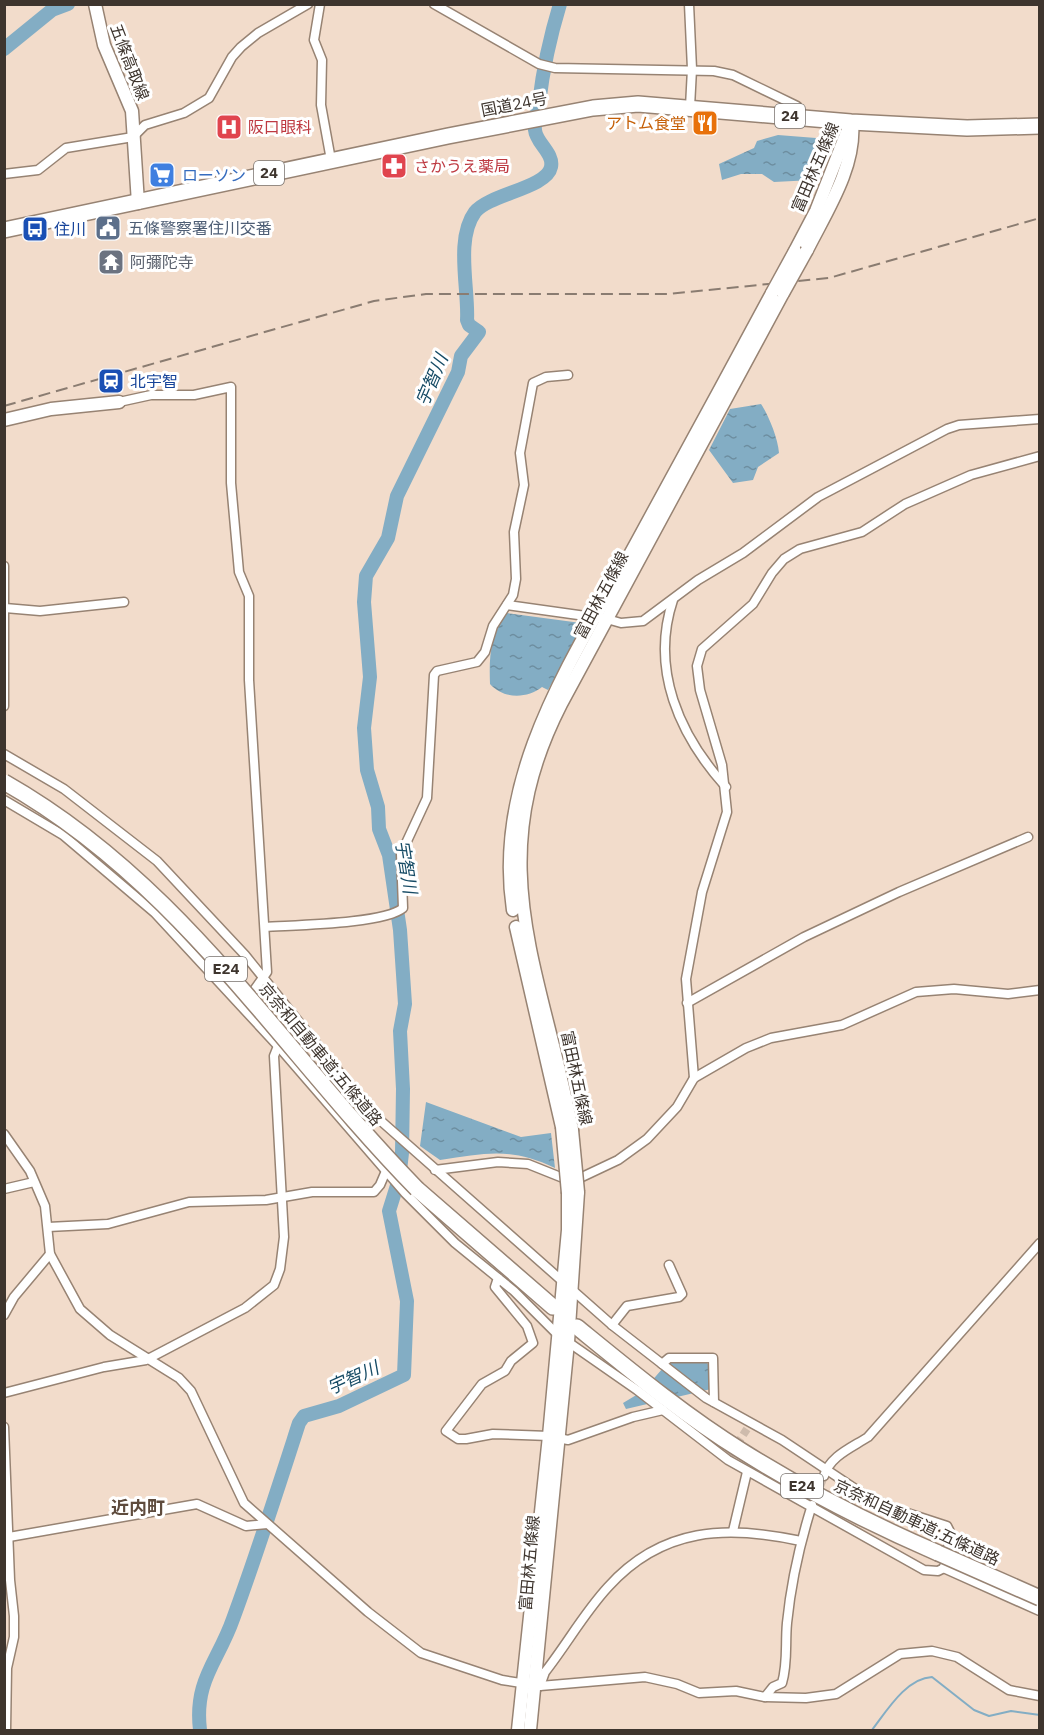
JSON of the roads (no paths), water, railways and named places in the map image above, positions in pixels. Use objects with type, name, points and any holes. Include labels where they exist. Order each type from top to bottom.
[{"type":"highway","name":"国道24号","points":[[4,230],[538,118],[638,104],[851,122],[967,128],[1040,126]]},
{"type":"highway","name":"京奈和自動車道;五條道路","points":[[4,782],[57,814],[96,842],[174,913],[232,977],[411,1191],[553,1307]]},
{"type":"highway","name":"京奈和自動車道;五條道路","points":[[577,1327],[641,1386],[668,1407],[741,1451],[794,1482],[1038,1604]]},
{"type":"main road","name":"五條高取線","points":[[95,5],[104,45],[132,111],[138,203]]},
{"type":"main road","name":"富田林五條線","points":[[530,1731],[563,1339],[572,1290],[573,1193],[567,1129],[521,908],[519,844],[523,812],[540,749],[602,618],[801,251],[833,198],[853,142],[851,122]]},
{"type":"main road","points":[[4,420],[51,409],[118,402]]},
{"type":"main road","name":"富田林五條線","points":[[563,1339],[563,1280],[573,1193]]},
{"type":"main road","points":[[946,1567],[1038,1604]]},
{"type":"main road","name":"富田林五條線","points":[[518,1731],[533,1685]]},
{"type":"street","points":[[4,174],[38,170],[66,148],[133,137],[146,125],[184,113],[209,98],[228,64],[241,47],[258,33],[308,4]]},
{"type":"street","points":[[320,4],[314,40],[322,60],[321,105],[331,160]]},
{"type":"street","points":[[434,4],[539,64],[555,68],[632,71],[692,69],[733,75],[797,106],[799,117]]},
{"type":"street","points":[[690,4],[692,69],[690,107]]},
{"type":"street","points":[[264,927],[372,917],[392,914],[403,908],[401,854],[427,798],[434,675],[437,671],[477,662],[485,652],[493,626],[507,605],[516,579],[514,532],[524,485],[520,453],[533,383],[546,377],[568,375]]},
{"type":"street","points":[[118,402],[151,395],[194,395],[231,387],[231,483],[239,572],[249,596],[249,680],[267,972],[242,1007]]},
{"type":"street","points":[[507,605],[602,618],[621,623],[643,621],[698,580],[743,554],[818,497],[947,429],[959,425],[1040,419]]},
{"type":"street","points":[[694,1078],[686,979],[702,892],[727,812],[726,787],[700,690],[696,666],[706,644],[753,604],[784,559],[817,542],[862,532],[905,504],[971,475],[1040,456]]},
{"type":"street","points":[[4,566],[4,706]]},
{"type":"street","points":[[673,600],[665,622],[663,640],[669,688],[675,708],[695,749],[726,787]]},
{"type":"street","points":[[5,608],[32,611],[124,602]]},
{"type":"street","points":[[4,754],[64,789],[157,861],[221,927],[384,1125],[572,1290],[662,1364],[748,1426],[874,1500],[947,1526],[950,1532],[946,1567],[938,1571],[924,1570],[812,1505],[747,1472],[668,1407],[568,1440],[554,1437],[493,1434],[466,1439],[458,1438],[446,1431],[482,1384],[505,1371],[511,1361],[533,1343],[527,1326],[495,1287],[498,1278]]},
{"type":"street","points":[[4,800],[63,835],[94,859],[162,920],[278,1046],[386,1171],[411,1191],[454,1243],[498,1278],[563,1339],[641,1386]]},
{"type":"street","points":[[687,1003],[804,937],[899,892],[1028,837]]},
{"type":"street","points":[[435,1170],[498,1162],[528,1164],[563,1178],[582,1177],[618,1160],[647,1139],[677,1107],[694,1078],[746,1048],[771,1038],[842,1025],[916,992],[954,989],[1008,994],[1040,990]]},
{"type":"street","points":[[4,1393],[104,1367],[147,1360],[245,1308],[274,1285],[280,1269],[284,1237],[274,1056],[278,1046],[301,1025]]},
{"type":"street","points":[[347,1128],[374,1114]]},
{"type":"street","points":[[4,1134],[34,1182],[45,1206],[50,1254],[80,1309],[110,1335],[179,1378],[191,1391],[244,1503],[288,1539],[400,1640],[421,1653],[502,1680],[533,1685],[645,1677],[658,1678],[699,1693],[736,1691],[765,1697],[826,1697],[865,1677],[900,1654],[932,1651],[957,1657],[1009,1690],[1040,1696]]},
{"type":"street","points":[[48,1227],[108,1224],[156,1214],[189,1202],[266,1200],[339,1190],[374,1192],[386,1171]]},
{"type":"street","points":[[4,1189],[34,1182]]},
{"type":"street","points":[[825,1472],[835,1457],[868,1437],[1040,1243]]},
{"type":"street","points":[[4,1315],[14,1297],[50,1254]]},
{"type":"street","points":[[612,1324],[627,1306],[680,1297],[682,1294],[669,1265]]},
{"type":"street","points":[[662,1364],[669,1358],[713,1358],[710,1400]]},
{"type":"street","points":[[4,1427],[9,1537],[7,1582],[14,1636],[7,1668],[6,1731]]},
{"type":"street","points":[[734,1532],[747,1472]]},
{"type":"street","points":[[9,1537],[197,1503],[246,1526],[267,1524]]},
{"type":"street","points":[[765,1697],[773,1687],[782,1683],[786,1670],[787,1624],[801,1541],[812,1505]]},
{"type":"street","points":[[533,1685],[592,1607],[622,1572],[664,1544],[686,1537],[734,1532],[771,1534],[801,1541]]},
{"type":"water","points":[[778,135],[816,138],[822,148],[813,180],[774,182],[762,174],[741,174],[722,180],[719,164],[754,148],[757,141]]},
{"type":"water","points":[[761,404],[773,428],[779,453],[758,467],[753,480],[733,483],[709,450],[730,409]]},
{"type":"water","points":[[507,613],[581,623],[583,628],[548,690],[542,687],[529,694],[515,696],[495,689],[490,684],[494,638]]},
{"type":"water","points":[[426,1102],[521,1137],[551,1133],[555,1168],[525,1157],[499,1153],[440,1160],[420,1146]]},
{"type":"water","points":[[669,1361],[705,1361],[710,1366],[711,1389],[626,1409],[623,1403],[643,1391]]},
{"type":"waterway","points":[[4,49],[52,10],[68,4]]},
{"type":"waterway","name":"宇智川","points":[[200,1730],[199,1713],[204,1684],[233,1619],[299,1423],[304,1416],[339,1406],[404,1375],[407,1301],[389,1211],[399,1179],[402,1153],[403,1089],[400,1031],[405,1004],[400,930],[389,855],[379,829],[378,807],[367,770],[364,728],[370,677],[364,602],[366,576],[388,538],[397,496],[458,372],[461,356],[479,332],[469,325],[467,320],[464,250],[469,223],[475,212],[482,206],[529,186],[547,174],[551,167],[550,157],[538,139],[535,127],[547,53],[560,4]]},
{"type":"waterway","points":[[872,1730],[905,1689],[914,1683],[932,1677],[974,1710],[989,1716],[1011,1711],[1040,1715]]},
{"type":"tunnel","points":[[730,1455],[747,1429]]},
{"type":"tunnel","points":[[816,1497],[824,1476]]},
{"type":"railway","points":[[4,406],[374,301],[426,294],[668,294],[829,278],[1040,218]]},
{"type":"place","name":"アトム食堂","points":[[705,123]]},
{"type":"place","name":"阪口眼科","points":[[229,127]]},
{"type":"place","name":"さかうえ薬局","points":[[394,166]]},
{"type":"place","name":"ローソン","points":[[162,175]]},
{"type":"place","name":"五條警察署住川交番","points":[[108,228]]},
{"type":"place","name":"住川","points":[[35,229]]},
{"type":"place","name":"阿彌陀寺","points":[[111,262]]},
{"type":"place","name":"北宇智","points":[[111,381]]},
{"type":"district","name":"近内町","points":[[138,1508]]}]
